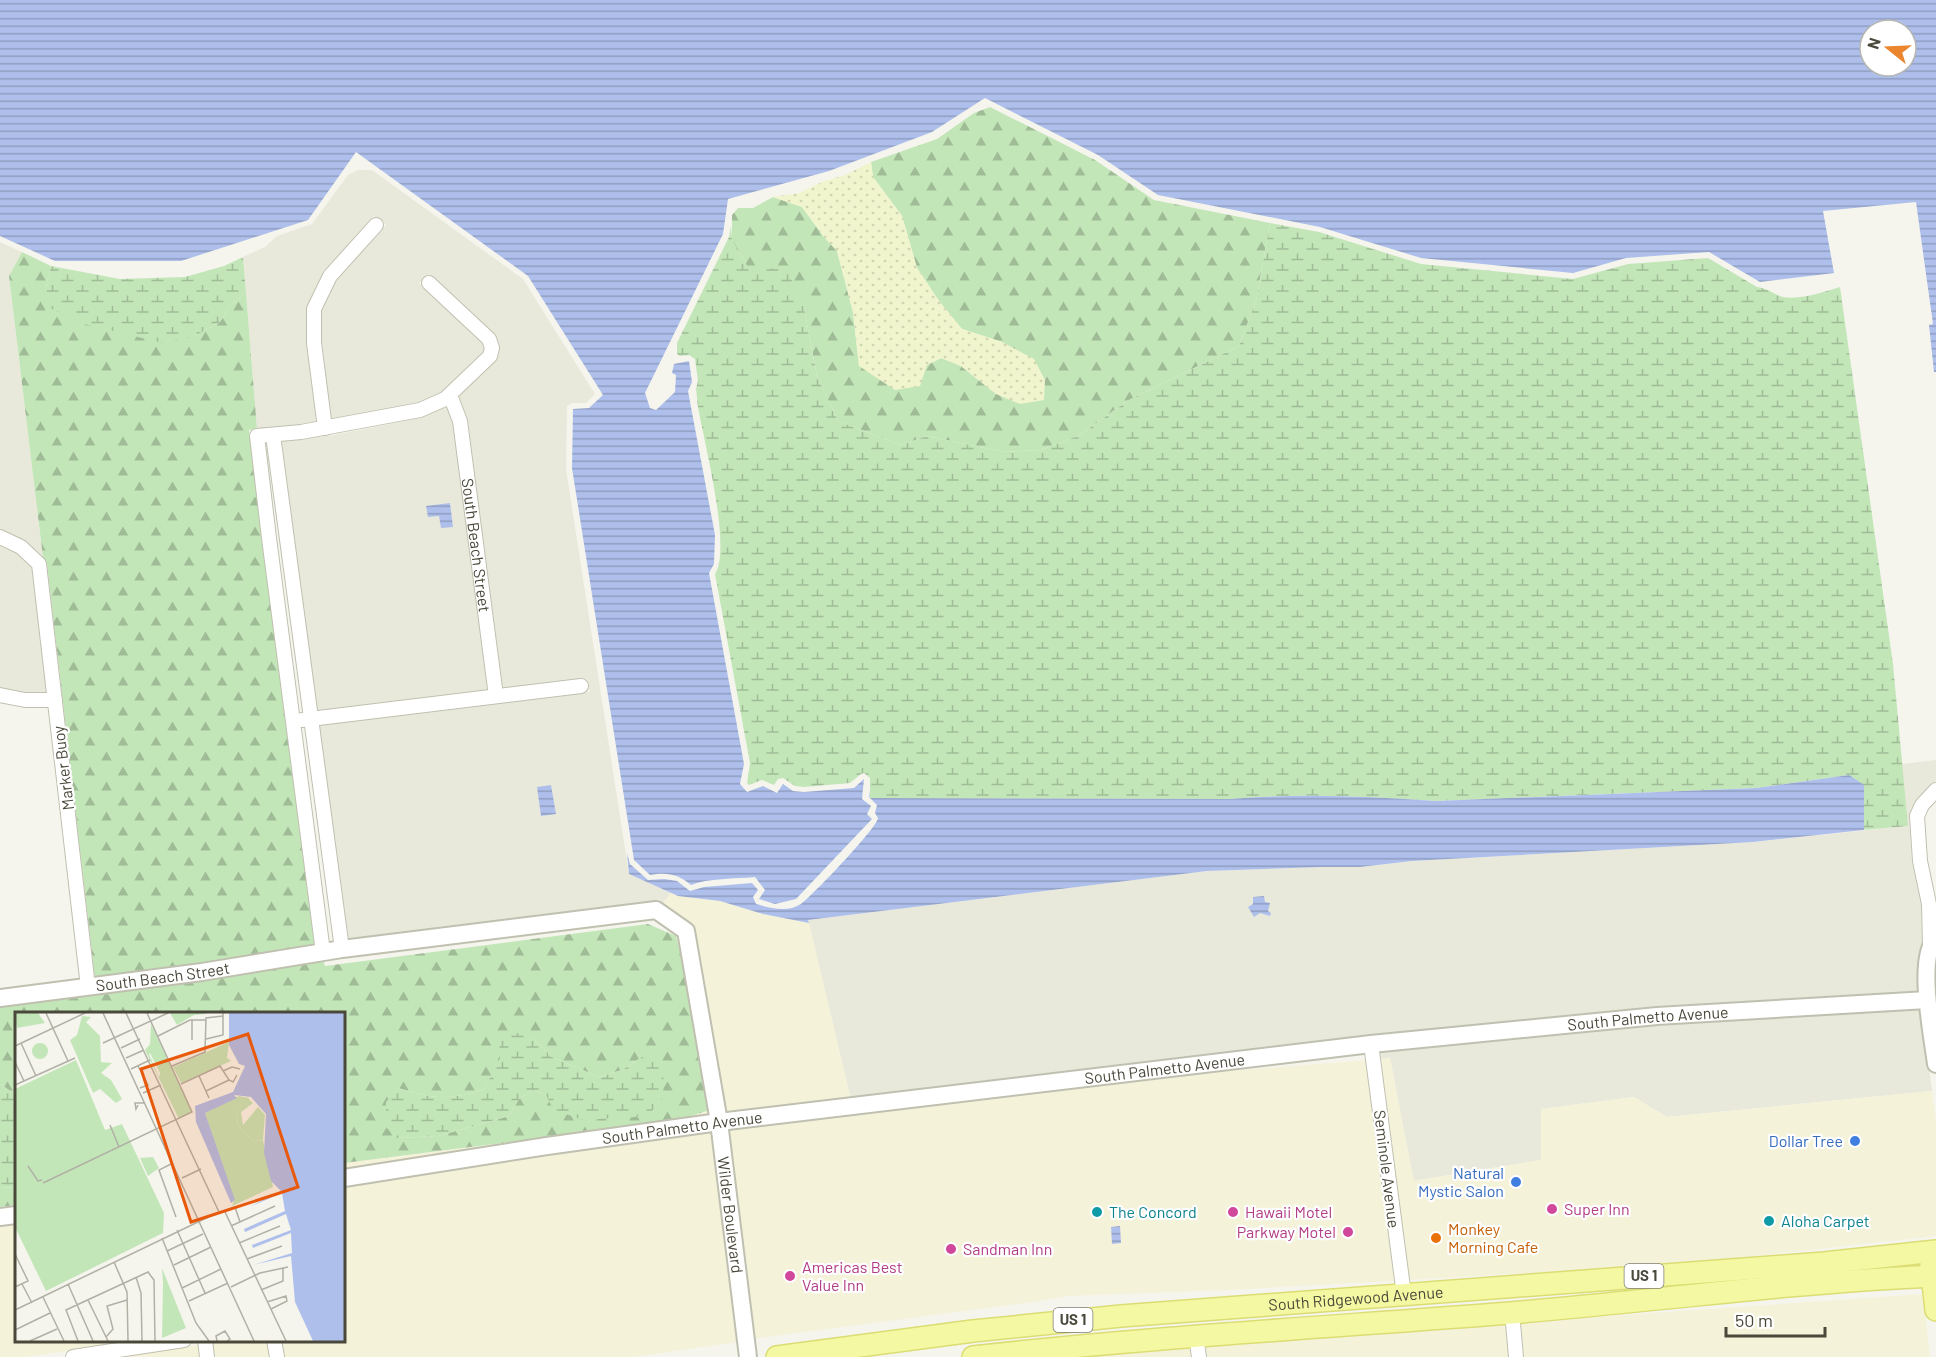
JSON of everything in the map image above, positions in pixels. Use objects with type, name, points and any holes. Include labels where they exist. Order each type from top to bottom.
[{"type":"main road","name":"South Ridgewood Avenue","points":[[777,1357],[980,1330],[1121,1316],[1894,1257],[1933,1252]]},
{"type":"main road","points":[[1933,1252],[1936,1310]]},
{"type":"main road","name":"South Ridgewood Avenue","points":[[973,1357],[1197,1347],[1520,1312],[1788,1287],[1934,1277]]},
{"type":"main road","points":[[1520,1312],[1572,1293],[1581,1281]]},
{"type":"main road","points":[[1197,1347],[1209,1322],[1247,1307]]},
{"type":"street","points":[[325,428],[314,343],[314,309],[330,276],[376,225]]},
{"type":"street","points":[[323,952],[257,436],[325,428],[420,410],[450,395],[490,356],[492,348],[489,339],[429,283]]},
{"type":"street","name":"South Beach Street","points":[[450,395],[460,421],[496,696]]},
{"type":"street","points":[[273,435],[342,949]]},
{"type":"street","name":"Marker Buoy","points":[[0,537],[21,547],[39,564],[88,987]]},
{"type":"street","points":[[294,721],[581,686]]},
{"type":"street","points":[[0,695],[25,700],[55,700]]},
{"type":"street","points":[[1936,790],[1922,805],[1917,816],[1920,861],[1929,904],[1928,921],[1933,942],[1926,962],[1927,1000],[1936,1064]]},
{"type":"street","name":"South Beach Street","points":[[0,998],[202,972],[342,949],[656,910]]},
{"type":"street","name":"Wilder Boulevard","points":[[656,910],[686,932],[719,1122],[748,1357]]},
{"type":"street","name":"South Palmetto Avenue","points":[[345,1178],[719,1122],[1371,1044],[1657,1016],[1927,1000]]},
{"type":"street","name":"Seminole Avenue","points":[[1371,1044],[1404,1295]]},
{"type":"street","points":[[0,1217],[15,1215]]},
{"type":"street","points":[[1516,1357],[1520,1312]]},
{"type":"street","points":[[73,1357],[177,1342]]},
{"type":"street","points":[[205,1342],[207,1357]]},
{"type":"street","points":[[274,1342],[277,1357]]},
{"type":"shaded area","points":[[358,170],[372,170],[523,279],[595,394],[586,403],[572,403],[567,406],[566,469],[629,874],[671,893],[662,905],[661,902],[654,900],[651,904],[349,941],[319,725],[590,692],[586,679],[503,689],[468,421],[459,396],[497,358],[499,347],[494,334],[429,274],[419,283],[482,342],[483,352],[440,393],[417,403],[331,420],[322,343],[322,311],[336,280],[386,225],[374,216],[324,271],[307,306],[307,343],[316,422],[257,429],[243,257],[265,247],[277,236],[312,224],[348,175]]},
{"type":"shaded area","points":[[0,242],[22,252],[9,276],[43,558],[25,541],[0,530]]},
{"type":"shaded area","points":[[447,406],[453,422],[488,690],[317,711],[281,441],[333,435],[385,425],[422,417]]},
{"type":"shaded area","points":[[0,544],[17,552],[32,567],[47,693],[25,693],[0,688]]},
{"type":"shaded area","points":[[1936,760],[1936,781],[1916,800],[1909,816],[1912,862],[1921,905],[1922,945],[1918,962],[1919,993],[851,1100],[808,920],[1207,871],[1360,867],[1412,861],[1753,842],[1907,826],[1902,764]]},
{"type":"shaded area","points":[[671,893],[678,896],[720,901],[763,914],[809,923],[851,1100],[726,1115],[693,931],[662,905]]},
{"type":"shaded area","points":[[1921,1007],[1932,1091],[1667,1117],[1634,1097],[1541,1109],[1541,1160],[1413,1181],[1390,1058],[1381,1059],[1379,1050],[1659,1023]]},
{"type":"shaded area","points":[[1390,1058],[1414,1181],[1541,1160],[1541,1109],[1634,1097],[1667,1117],[1932,1091],[1936,1120],[1936,1236],[1684,1264],[1409,1280],[1381,1059]]},
{"type":"shaded area","points":[[1366,1060],[1394,1281],[1069,1296],[753,1339],[728,1128],[1140,1078]]},
{"type":"shaded area","points":[[710,1110],[711,1117],[345,1171],[345,1163],[675,1121]]},
{"type":"shaded area","points":[[713,1130],[738,1342],[634,1357],[285,1357],[282,1342],[345,1342],[345,1185]]},
{"type":"shaded area","points":[[15,1222],[15,1342],[129,1342],[25,1357],[0,1357],[0,1224]]},
{"type":"shaded area","points":[[1923,1294],[1930,1357],[1524,1357],[1521,1322]]},
{"type":"shaded area","points":[[1505,1323],[1509,1357],[1207,1357],[1204,1344]]},
{"type":"shaded area","points":[[212,1342],[267,1342],[269,1357],[215,1357]]},
{"type":"shaded area","points":[[198,1345],[200,1357],[120,1357]]},
{"type":"shaded area","points":[[1189,1346],[1191,1357],[1079,1357]]},
{"type":"green space","points":[[990,107],[1095,160],[1154,200],[1270,223],[1256,301],[1239,346],[1127,401],[1080,435],[1041,450],[1004,452],[927,436],[901,445],[838,421],[817,376],[804,308],[747,266],[732,240],[732,215],[738,208],[753,208],[773,197],[802,207],[837,251],[853,312],[859,366],[927,365],[941,358],[961,366],[996,394],[1002,342],[962,329],[939,301],[917,268],[902,216],[873,177],[871,162],[937,139],[974,113]]},
{"type":"green space","points":[[1270,223],[1319,232],[1421,264],[1573,279],[1628,264],[1708,258],[1757,287],[1783,297],[1804,296],[1840,287],[1893,664],[1908,826],[1864,830],[1849,775],[1756,788],[1436,801],[1307,796],[1230,799],[870,798],[870,778],[864,773],[850,783],[804,787],[795,786],[783,778],[778,779],[774,785],[762,780],[749,785],[747,783],[750,763],[715,574],[719,561],[719,519],[698,407],[695,359],[689,355],[677,354],[677,343],[729,237],[731,226],[732,240],[747,266],[787,270],[804,308],[817,376],[838,421],[901,445],[927,436],[1004,452],[1041,450],[1080,435],[1127,401],[1239,346],[1256,301]]},
{"type":"green space","points":[[22,252],[51,266],[46,287],[193,337],[220,322],[231,304],[246,293],[257,429],[249,430],[315,946],[95,979],[47,564],[43,558],[9,276]]},
{"type":"green space","points":[[243,257],[246,293],[231,304],[220,322],[193,337],[163,343],[84,324],[50,308],[46,287],[51,266],[120,279],[185,277],[224,266]]},
{"type":"green space","points":[[648,924],[676,936],[687,981],[710,1110],[675,1121],[345,1163],[345,1012],[15,1012],[15,1094],[0,1084],[0,1007],[94,995],[323,959],[325,966]],"holes":[[[532,1037],[552,1057],[599,1077],[622,1070],[642,1057],[582,1119],[546,1095],[533,1090],[519,1099],[509,1116],[438,1136],[397,1138],[398,1088],[441,1097],[484,1089],[501,1058],[499,1041]]]},
{"type":"green space","points":[[513,1032],[532,1037],[552,1057],[599,1077],[622,1070],[642,1057],[664,1061],[663,1098],[651,1112],[635,1117],[582,1120],[553,1109],[546,1095],[533,1090],[519,1099],[509,1116],[438,1136],[397,1138],[386,1127],[386,1102],[398,1088],[441,1097],[484,1089],[500,1058],[499,1041]]},
{"type":"green space","points":[[0,1084],[15,1094],[15,1188],[0,1187]]},
{"type":"green space","points":[[0,1187],[15,1188],[15,1205],[0,1207]]},
{"type":"sand","points":[[871,162],[873,177],[902,216],[917,268],[939,301],[962,329],[1002,342],[1034,359],[1045,380],[1044,400],[1020,404],[996,394],[961,366],[941,358],[927,365],[920,386],[895,390],[859,366],[853,312],[837,251],[802,207],[773,197],[799,193]]},
{"type":"water","points":[[0,0],[1936,0],[1936,372],[1934,372],[1929,325],[1933,324],[1916,202],[1823,211],[1834,273],[1760,282],[1709,252],[1626,258],[1573,273],[1421,258],[1320,227],[1158,195],[1098,155],[985,98],[932,132],[829,171],[728,199],[723,234],[645,393],[650,408],[656,410],[675,392],[676,375],[672,373],[674,364],[689,361],[692,382],[688,391],[715,535],[714,564],[709,573],[744,764],[740,784],[747,792],[763,786],[777,793],[783,784],[793,791],[804,792],[854,788],[864,779],[862,799],[871,806],[867,814],[872,819],[796,899],[775,904],[759,899],[765,890],[755,877],[713,880],[691,885],[682,878],[672,875],[650,875],[634,860],[572,468],[573,409],[589,408],[603,395],[528,276],[356,152],[308,220],[181,261],[55,261],[0,236]]},
{"type":"water","points":[[450,503],[453,527],[441,528],[439,516],[428,517],[426,506]]},
{"type":"water","points":[[1849,775],[1864,785],[1864,830],[1753,842],[1412,861],[1360,867],[1207,871],[808,920],[809,923],[763,914],[720,901],[678,896],[629,874],[627,853],[630,864],[648,880],[677,881],[690,891],[704,887],[752,883],[758,890],[753,897],[756,904],[778,909],[796,907],[830,876],[875,824],[878,818],[875,813],[877,805],[870,798],[1230,799],[1307,796],[1436,801],[1756,788]]},
{"type":"water","points":[[551,785],[556,814],[541,816],[537,787]]},
{"type":"water","points":[[1264,896],[1265,902],[1270,903],[1268,911],[1271,913],[1270,916],[1260,913],[1254,917],[1248,907],[1253,904],[1253,897]]},
{"type":"water","points":[[1120,1226],[1121,1243],[1112,1244],[1111,1227]]},
{"type":"place","name":"Dollar Tree","points":[[1855,1141]]},
{"type":"place","name":"Natural Mystic Salon","points":[[1516,1182]]},
{"type":"place","name":"Super Inn","points":[[1552,1209]]},
{"type":"place","name":"The Concord","points":[[1097,1212]]},
{"type":"place","name":"Hawaii Motel","points":[[1233,1212]]},
{"type":"place","name":"Aloha Carpet","points":[[1769,1221]]},
{"type":"place","name":"Parkway Motel","points":[[1348,1232]]},
{"type":"place","name":"Monkey Morning Cafe","points":[[1436,1238]]},
{"type":"place","name":"Sandman Inn","points":[[951,1249]]},
{"type":"place","name":"Americas Best Value Inn","points":[[790,1276]]}]
